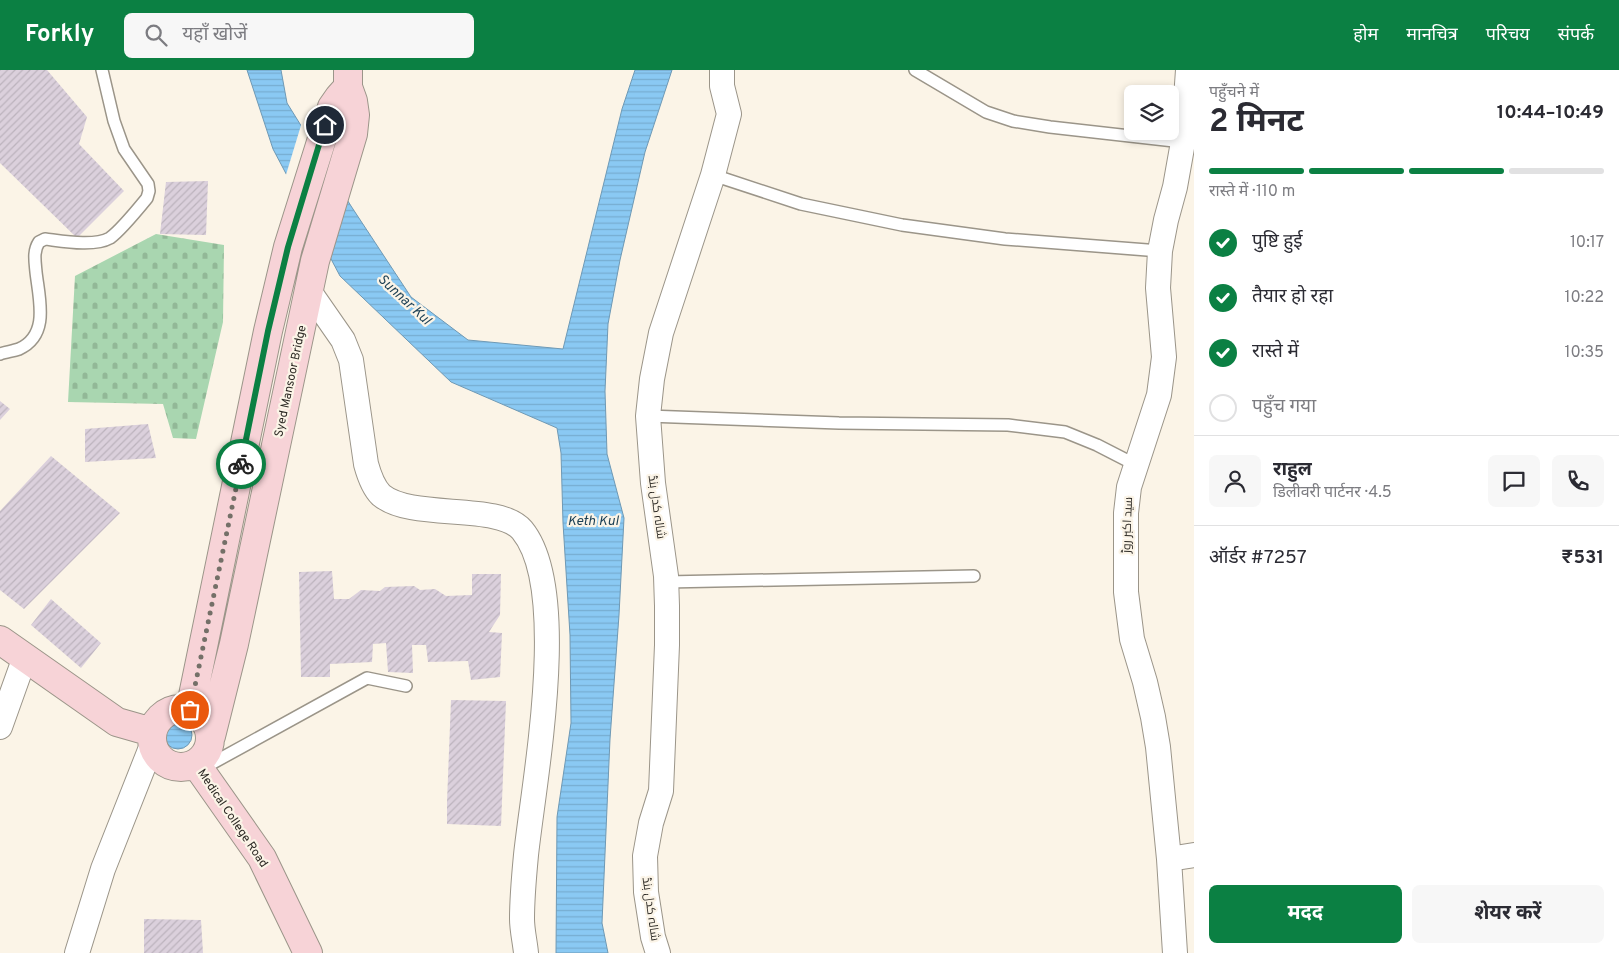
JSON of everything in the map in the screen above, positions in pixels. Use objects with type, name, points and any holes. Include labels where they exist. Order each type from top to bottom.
[{"type":"main road","points":[[190,710],[268,331],[288,247],[325,125],[332,107],[348,78]]},
{"type":"main road","name":"Syed Mansoor Bridge","points":[[211,736],[234,644],[315,261],[353,134],[355,115],[348,78]]},
{"type":"main road","points":[[0,640],[117,722],[152,739]]},
{"type":"main road","points":[[178,709],[190,710],[200,715],[208,725],[211,736],[209,748],[198,767],[177,768],[167,764],[157,756],[152,739],[157,721],[166,713],[178,709]]},
{"type":"main road","name":"Medical College Road","points":[[198,767],[262,858],[308,953]]},
{"type":"street","name":"شالہ کدل بنڈ","points":[[658,953],[653,937],[646,892],[645,856],[651,823],[661,791],[667,646],[666,582],[653,483],[648,416],[652,378],[661,333],[714,175],[729,114],[722,86],[722,70]]},
{"type":"street","name":"سید اکبر روڑ","points":[[1175,953],[1169,859],[1158,747],[1149,699],[1132,639],[1126,592],[1126,513],[1129,487],[1159,395],[1164,357],[1158,288],[1160,251],[1175,188],[1183,142],[1188,70]]},
{"type":"street","points":[[309,290],[343,340],[350,360],[366,464],[371,481],[381,494],[396,503],[414,507],[491,516],[508,521],[520,528],[529,539],[537,555],[543,578],[546,604],[547,646],[544,710],[526,865],[522,920],[526,953]]},
{"type":"street","points":[[0,727],[25,657]]},
{"type":"street","points":[[77,953],[103,869],[152,739]]},
{"type":"street","points":[[1169,859],[1194,856]]},
{"type":"lane","points":[[0,354],[18,349],[36,336],[40,314],[34,253],[39,242],[44,239],[90,243],[100,242],[117,232],[147,198],[148,184],[124,149],[114,121],[102,70]]},
{"type":"lane","points":[[915,70],[986,112],[1013,121],[1183,142]]},
{"type":"lane","points":[[714,175],[801,204],[902,225],[1006,239],[1160,251]]},
{"type":"lane","points":[[648,416],[849,423],[1008,425],[1065,432],[1098,445],[1136,465]]},
{"type":"lane","points":[[666,582],[974,576]]},
{"type":"lane","points":[[198,767],[367,678],[406,686]]},
{"type":"green space","points":[[156,234],[224,245],[223,322],[196,439],[173,438],[163,404],[68,402],[75,276]]},
{"type":"water","name":"Keth Kul","points":[[247,70],[281,70],[287,103],[351,206],[411,297],[468,340],[563,349],[622,109],[635,70],[672,70],[645,152],[620,260],[608,324],[605,391],[607,454],[624,518],[610,739],[602,923],[608,953],[556,953],[557,817],[571,723],[570,635],[561,453],[557,428],[451,382],[340,276],[273,149]]},
{"type":"water","points":[[178,721],[188,725],[192,735],[188,745],[178,749],[168,745],[164,735],[168,725]]},
{"type":"pier","points":[[302,122],[343,188],[324,251],[285,178]]},
{"type":"building","points":[[0,70],[47,70],[87,117],[79,144],[124,191],[77,238],[0,163]]},
{"type":"building","points":[[208,181],[206,235],[160,234],[166,182]]},
{"type":"building","points":[[0,401],[10,409],[0,420]]},
{"type":"building","points":[[148,424],[156,458],[85,462],[85,429]]},
{"type":"building","points":[[51,456],[120,513],[24,609],[0,590],[0,511]]},
{"type":"building","points":[[332,571],[334,599],[349,599],[361,590],[380,591],[385,587],[414,586],[420,590],[435,589],[446,596],[472,595],[472,574],[501,574],[500,615],[489,632],[502,633],[500,677],[471,680],[468,661],[428,662],[426,645],[412,645],[413,673],[388,672],[386,643],[373,644],[372,662],[330,664],[330,677],[301,677],[299,572]]},
{"type":"building","points":[[51,599],[101,643],[81,668],[31,625]]},
{"type":"building","points":[[451,700],[506,701],[501,826],[447,824]]},
{"type":"building","points":[[144,919],[201,920],[203,953],[144,953]]},
{"type":"way so far","points":[[190,710],[241,464]]},
{"type":"route","points":[[241,464],[268,331],[288,247],[325,125]]},
{"type":"water label","name":"Sunnar Kul","points":[[405,299]]}]
